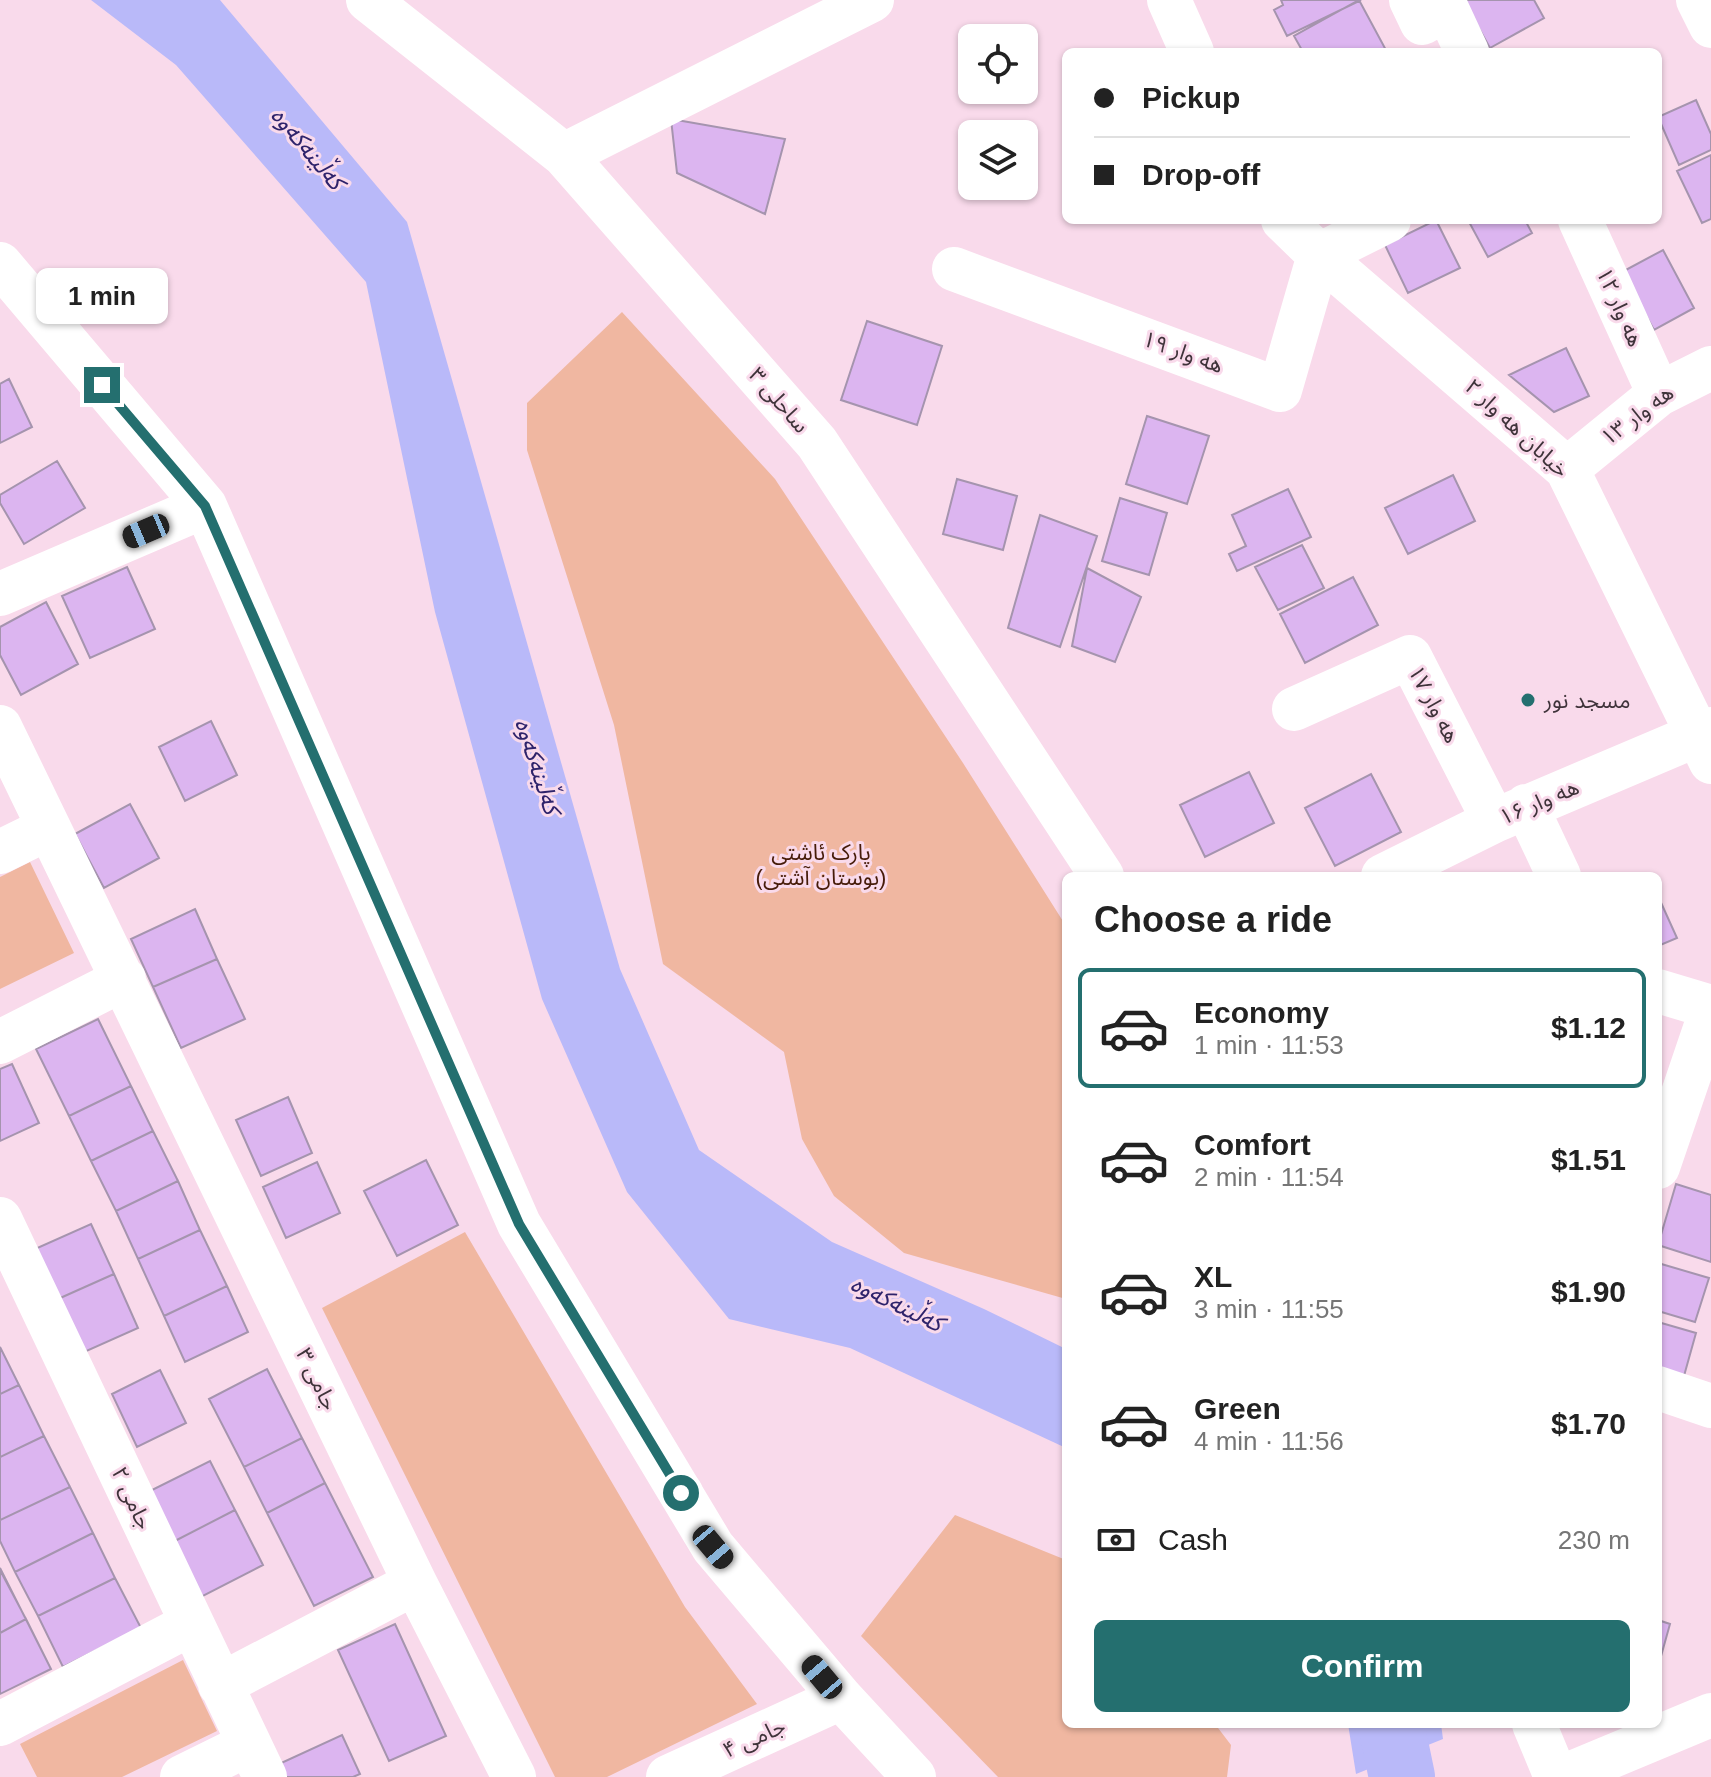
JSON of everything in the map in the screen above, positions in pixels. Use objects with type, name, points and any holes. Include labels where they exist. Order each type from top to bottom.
[{"type":"street","name":"ساحلی ۳","points":[[368,0],[564,155],[817,443],[1099,872]]},
{"type":"street","points":[[564,155],[872,0]]},
{"type":"street","points":[[1169,0],[1190,48]]},
{"type":"street","points":[[1411,0],[1422,23],[1447,9],[1465,48]]},
{"type":"street","points":[[1698,0],[1711,26]]},
{"type":"street","name":"خیابان هه وار ۲","points":[[1287,224],[1567,469],[1707,742]]},
{"type":"street","points":[[1319,255],[1381,224]]},
{"type":"street","name":"هه وار ۱۲","points":[[1582,224],[1659,394]]},
{"type":"street","name":"هه وار ۱۹","points":[[954,269],[1280,390],[1319,255]]},
{"type":"street","points":[[0,264],[205,506],[519,1224],[713,1547],[841,1698],[914,1777]]},
{"type":"street","name":"هه وار ۱۳","points":[[1567,469],[1659,394],[1711,368]]},
{"type":"street","points":[[0,594],[205,506]]},
{"type":"street","name":"هه وار ۱۷","points":[[1294,709],[1410,657],[1510,814]]},
{"type":"street","name":"جامی ۳","points":[[0,727],[415,1583],[514,1777]]},
{"type":"street","name":"هه وار ۱۶","points":[[1391,872],[1510,814],[1707,742]]},
{"type":"street","points":[[1510,814],[1556,872]]},
{"type":"street","points":[[0,852],[49,828]]},
{"type":"street","points":[[0,1042],[124,979]]},
{"type":"street","points":[[1662,992],[1711,1009],[1662,1155]]},
{"type":"street","name":"جامی ۲","points":[[0,1219],[257,1760]]},
{"type":"street","points":[[1662,1388],[1708,1394]]},
{"type":"street","points":[[220,1685],[415,1583]]},
{"type":"street","points":[[0,1724],[191,1624]]},
{"type":"street","name":"جامی ۴","points":[[668,1777],[841,1698]]},
{"type":"street","points":[[1536,1728],[1559,1777],[1711,1715]]},
{"type":"street","points":[[182,1777],[257,1760]]},
{"type":"green space","name":"پارک ئاشتی (بوستان آشتی)","points":[[622,312],[775,479],[963,763],[1062,920],[1062,1298],[904,1253],[834,1196],[802,1139],[784,1052],[663,964],[614,725],[527,450],[527,403]]},
{"type":"green space","points":[[30,862],[74,953],[0,989],[0,877]]},
{"type":"green space","points":[[465,1232],[685,1607],[757,1704],[607,1777],[555,1777],[322,1308]]},
{"type":"green space","points":[[955,1515],[1062,1558],[1062,1728],[1218,1728],[1231,1745],[1227,1777],[998,1777],[861,1636]]},
{"type":"green space","points":[[183,1660],[217,1731],[122,1777],[37,1777],[20,1744]]},
{"type":"water","points":[[91,0],[220,0],[407,222],[620,969],[699,1150],[832,1242],[1062,1347],[1062,1446],[850,1348],[729,1319],[627,1192],[542,999],[435,612],[366,282],[176,65]]},
{"type":"water","points":[[1349,1728],[1442,1728],[1443,1739],[1356,1774]]},
{"type":"building","points":[[1281,0],[1361,0],[1287,36],[1274,10],[1283,5]]},
{"type":"building","points":[[1359,0],[1385,48],[1301,48],[1294,36]]},
{"type":"building","points":[[1463,0],[1534,0],[1544,18],[1490,48]]},
{"type":"building","points":[[1696,100],[1711,134],[1711,150],[1679,165],[1662,126],[1662,115]]},
{"type":"building","points":[[671,119],[785,139],[765,214],[677,173]]},
{"type":"building","points":[[1711,155],[1711,219],[1702,223],[1677,171]]},
{"type":"building","points":[[1428,224],[1438,224],[1460,268],[1408,293],[1385,245]]},
{"type":"building","points":[[1470,224],[1527,224],[1532,233],[1488,257]]},
{"type":"building","points":[[1663,250],[1694,308],[1654,330],[1622,272]]},
{"type":"building","points":[[867,321],[942,346],[917,425],[841,400]]},
{"type":"building","points":[[1566,348],[1589,396],[1554,412],[1509,375]]},
{"type":"building","points":[[9,379],[32,427],[0,443],[0,384]]},
{"type":"building","points":[[1147,416],[1209,436],[1187,504],[1126,484]]},
{"type":"building","points":[[57,461],[85,508],[24,544],[0,503],[0,495]]},
{"type":"building","points":[[1453,475],[1475,521],[1408,554],[1385,508]]},
{"type":"building","points":[[957,479],[1017,496],[1003,550],[943,534]]},
{"type":"building","points":[[1288,489],[1311,537],[1237,571],[1229,554],[1246,546],[1232,515]]},
{"type":"building","points":[[1120,498],[1167,513],[1149,575],[1102,561]]},
{"type":"building","points":[[1040,515],[1097,536],[1060,647],[1008,628]]},
{"type":"building","points":[[1302,545],[1324,588],[1278,610],[1255,567]]},
{"type":"building","points":[[127,567],[155,629],[90,658],[62,596]]},
{"type":"building","points":[[1087,568],[1141,597],[1115,662],[1072,646]]},
{"type":"building","points":[[1353,577],[1378,625],[1305,663],[1280,614]]},
{"type":"building","points":[[46,602],[78,664],[21,695],[0,655],[0,627]]},
{"type":"building","points":[[211,721],[237,775],[185,801],[159,747]]},
{"type":"building","points":[[1249,772],[1274,823],[1205,857],[1180,805]]},
{"type":"building","points":[[1371,774],[1401,832],[1335,866],[1305,808]]},
{"type":"building","points":[[130,804],[159,858],[104,888],[75,834]]},
{"type":"building","points":[[1662,905],[1677,938],[1662,944]]},
{"type":"building","points":[[195,909],[217,959],[153,987],[131,939]]},
{"type":"building","points":[[217,959],[245,1019],[181,1048],[153,987]]},
{"type":"building","points":[[98,1019],[131,1086],[69,1116],[36,1049]]},
{"type":"building","points":[[12,1064],[39,1123],[0,1141],[0,1069]]},
{"type":"building","points":[[131,1086],[153,1131],[91,1161],[69,1116]]},
{"type":"building","points":[[288,1097],[312,1153],[261,1176],[236,1120]]},
{"type":"building","points":[[153,1131],[178,1181],[116,1211],[91,1161]]},
{"type":"building","points":[[426,1160],[458,1225],[397,1256],[364,1191]]},
{"type":"building","points":[[317,1162],[340,1213],[286,1238],[263,1187]]},
{"type":"building","points":[[178,1181],[200,1230],[138,1259],[116,1211]]},
{"type":"building","points":[[1676,1184],[1711,1195],[1711,1262],[1662,1246],[1662,1231]]},
{"type":"building","points":[[91,1224],[114,1274],[58,1299],[35,1249]]},
{"type":"building","points":[[200,1230],[227,1286],[164,1316],[138,1259]]},
{"type":"building","points":[[1662,1264],[1709,1278],[1695,1322],[1662,1312]]},
{"type":"building","points":[[114,1274],[138,1328],[82,1353],[58,1299]]},
{"type":"building","points":[[227,1286],[248,1332],[185,1362],[164,1316]]},
{"type":"building","points":[[1662,1323],[1696,1333],[1682,1383],[1662,1377]]},
{"type":"building","points":[[0,1347],[19,1385],[0,1394]]},
{"type":"building","points":[[267,1369],[302,1438],[244,1467],[209,1399]]},
{"type":"building","points":[[160,1370],[186,1423],[137,1447],[112,1394]]},
{"type":"building","points":[[19,1385],[44,1436],[0,1457],[0,1394]]},
{"type":"building","points":[[44,1436],[70,1487],[0,1520],[0,1457]]},
{"type":"building","points":[[302,1438],[325,1483],[267,1513],[244,1467]]},
{"type":"building","points":[[210,1461],[235,1510],[169,1544],[144,1494]]},
{"type":"building","points":[[325,1483],[373,1577],[314,1606],[267,1513]]},
{"type":"building","points":[[70,1487],[93,1533],[15,1572],[0,1541],[0,1520]]},
{"type":"building","points":[[235,1510],[263,1565],[197,1599],[169,1544]]},
{"type":"building","points":[[93,1533],[115,1578],[38,1616],[15,1572]]},
{"type":"building","points":[[0,1568],[51,1669],[0,1694]]},
{"type":"building","points":[[0,1570],[26,1619],[0,1633]]},
{"type":"building","points":[[115,1578],[141,1628],[63,1667],[38,1616]]},
{"type":"building","points":[[26,1619],[51,1669],[0,1694],[0,1633]]},
{"type":"building","points":[[1662,1621],[1670,1624],[1662,1653]]},
{"type":"building","points":[[395,1624],[446,1736],[389,1761],[338,1650]]},
{"type":"building","points":[[342,1735],[360,1774],[353,1777],[285,1777],[279,1764]]},
{"type":"waterway","name":"کەڵینەکەوە","points":[[1392,1728],[1402,1777]]},
{"type":"place","name":"مسجد نور","points":[[1528,700]]},
{"type":"route","points":[[102,385],[205,506],[519,1224],[681,1493]]}]
